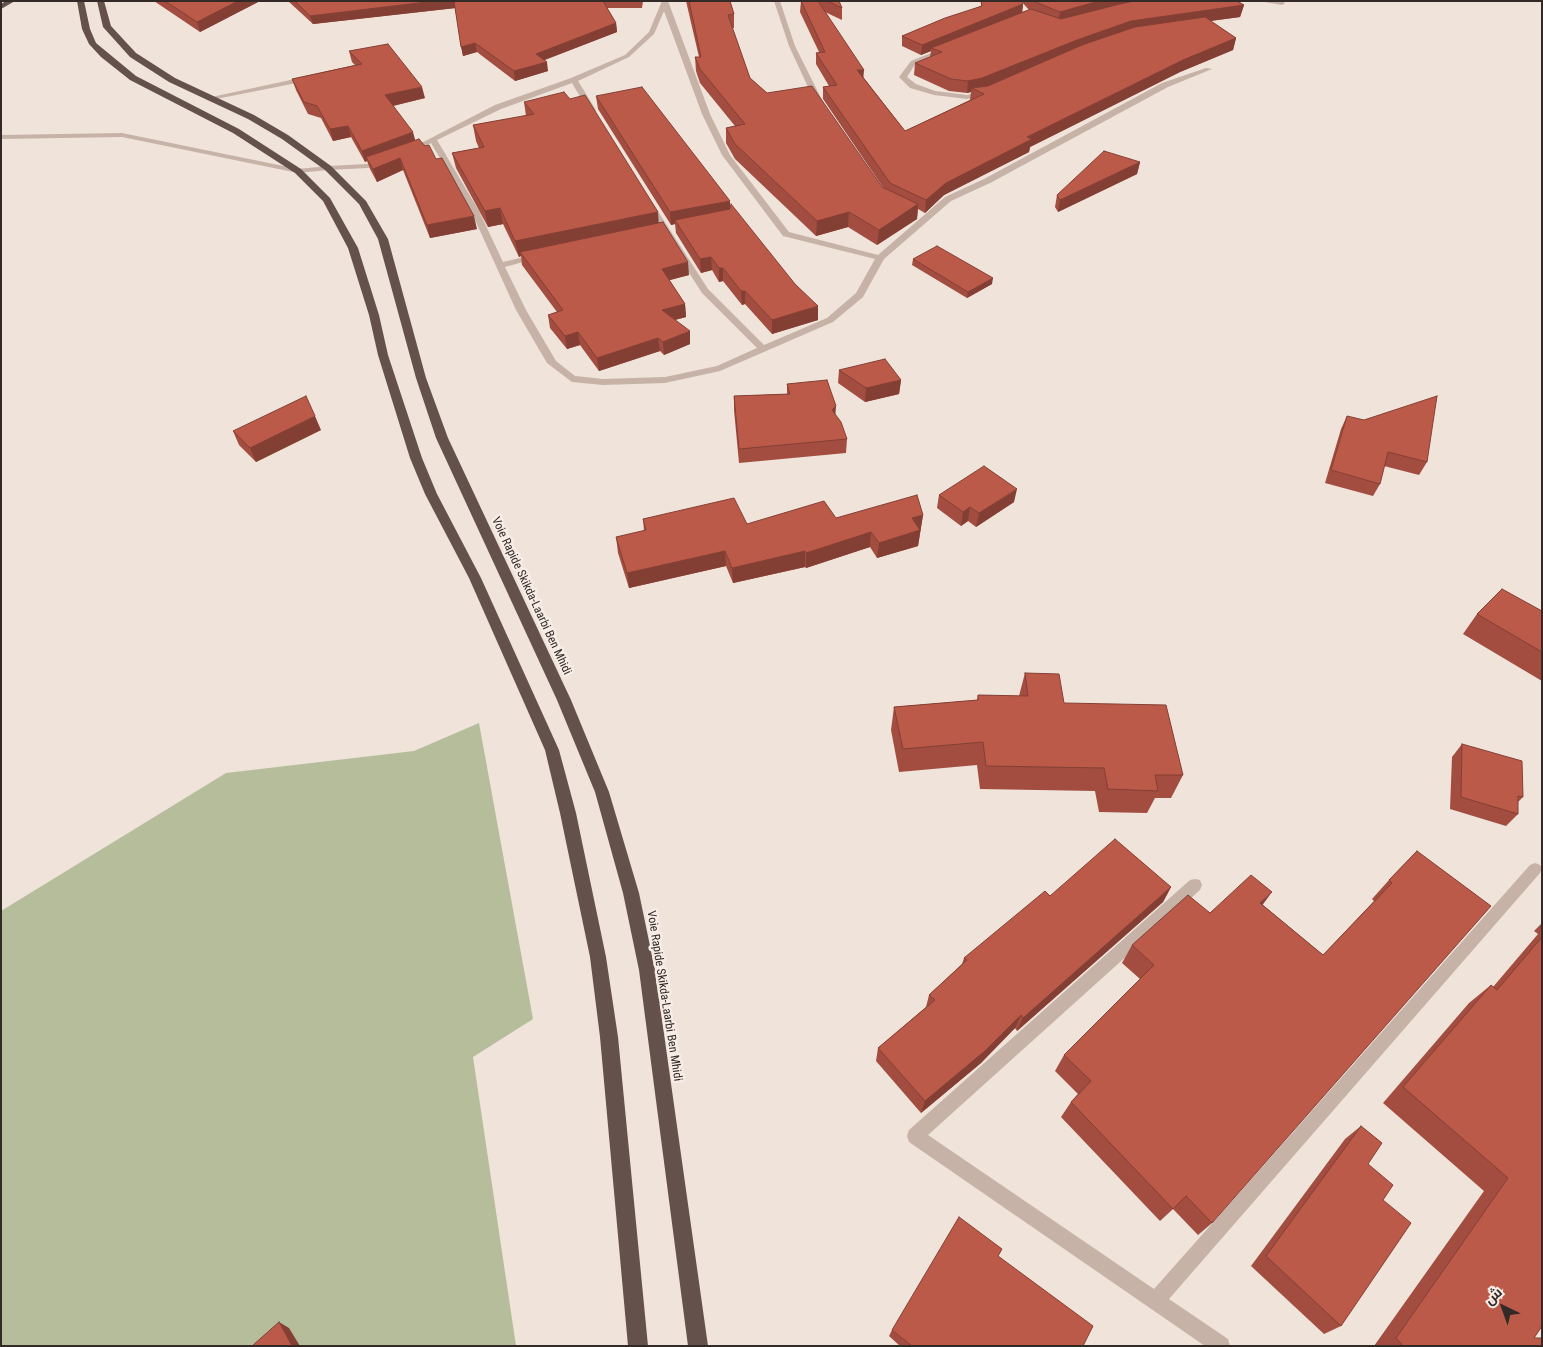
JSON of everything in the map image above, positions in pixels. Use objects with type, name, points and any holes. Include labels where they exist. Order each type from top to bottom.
[{"type":"highway","points":[[1,7],[12,1]]},
{"type":"highway","points":[[80,1],[86,29],[93,44],[122,71],[236,131],[298,171],[327,200],[353,248],[374,315],[383,355],[416,458],[431,494],[475,578],[552,750],[586,890],[598,957],[619,1131],[638,1346]]},
{"type":"highway","name":"Voie Rapide Skikda-Laarbi Ben Mhidi","points":[[100,1],[107,27],[125,49],[156,71],[251,117],[285,137],[328,168],[363,203],[383,239],[421,378],[442,438],[470,504],[564,700],[602,792],[631,893],[647,970],[698,1346]]},
{"type":"street","points":[[777,1],[792,46],[822,109]]},
{"type":"street","points":[[1261,1],[1282,3]]},
{"type":"street","points":[[1,137],[122,135],[298,171],[368,166],[414,150],[498,107],[574,80],[627,56],[652,33],[665,2]]},
{"type":"street","points":[[665,2],[706,114],[726,155],[786,234],[880,258]]},
{"type":"street","points":[[957,44],[913,62],[902,77],[913,86],[934,93],[967,97],[992,90]]},
{"type":"street","points":[[433,140],[475,211],[522,310],[552,362],[572,379],[603,382],[665,380],[720,368],[830,320],[860,295],[880,258],[920,216],[948,199],[987,181],[1165,86],[1208,69]]},
{"type":"street","points":[[211,98],[318,77]]},
{"type":"street","points":[[574,80],[596,117]]},
{"type":"street","points":[[643,194],[670,230],[705,291],[763,349]]},
{"type":"street","points":[[656,232],[670,230]]},
{"type":"street","points":[[500,265],[549,255]]},
{"type":"street","points":[[1155,1301],[1536,869]]},
{"type":"street","points":[[1195,885],[915,1136],[1221,1346]]},
{"type":"green space","points":[[479,723],[533,1019],[473,1057],[516,1346],[1,1346],[1,911],[226,773],[414,751]]},
{"type":"building","points":[[165,1],[238,1],[197,22]]},
{"type":"building","points":[[295,1],[435,1],[310,16]]},
{"type":"building","points":[[454,1],[603,1],[616,23],[536,54],[547,62],[514,71],[475,43],[461,47]]},
{"type":"building","points":[[689,1],[730,1],[734,14],[728,15],[750,78],[767,93],[812,86],[882,187],[918,204],[879,230],[849,212],[817,221],[735,144],[726,128],[745,124],[700,69],[695,57],[701,57]]},
{"type":"building","points":[[801,1],[818,1],[864,70],[857,70],[905,131],[984,94],[972,88],[988,86],[1082,45],[1135,27],[1205,17],[1236,38],[1183,60],[1027,137],[1032,139],[946,183],[926,200],[890,183],[823,87],[837,85],[816,53],[825,52]]},
{"type":"building","points":[[827,1],[839,1],[842,8]]},
{"type":"building","points":[[1021,1],[1023,4],[922,45],[902,36],[945,18],[982,6],[981,2]]},
{"type":"building","points":[[1033,1],[1099,1],[1060,12]]},
{"type":"building","points":[[1134,1],[1237,1],[1244,5],[1131,21],[1077,40],[982,78],[968,81],[951,79],[915,63],[942,52],[931,48],[1031,9],[1061,19]]},
{"type":"building","points":[[388,44],[422,87],[385,95],[413,132],[362,151],[348,126],[330,129],[317,106],[304,102],[292,79],[362,64],[349,51]]},
{"type":"building","points":[[642,87],[730,201],[670,212],[596,96]]},
{"type":"building","points":[[564,92],[570,99],[585,95],[658,212],[515,241],[500,208],[485,211],[452,153],[484,147],[473,125],[534,114],[524,102]]},
{"type":"building","points":[[419,139],[425,146],[429,145],[436,159],[442,158],[474,216],[427,225],[400,158],[373,169],[366,157]]},
{"type":"building","points":[[1104,151],[1140,162],[1060,200],[1057,195]]},
{"type":"building","points":[[731,204],[795,284],[818,306],[772,320],[745,291],[741,291],[723,268],[719,268],[711,257],[700,259],[675,220],[730,209]]},
{"type":"building","points":[[663,222],[688,262],[662,269],[685,304],[662,310],[690,331],[663,342],[658,338],[597,358],[578,332],[565,336],[548,315],[563,310],[520,252]]},
{"type":"building","points":[[937,246],[993,278],[968,292],[913,259]]},
{"type":"building","points":[[885,359],[901,380],[866,388],[839,370]]},
{"type":"building","points":[[827,380],[836,406],[832,410],[841,422],[847,439],[739,449],[734,396],[790,394],[787,384]]},
{"type":"building","points":[[306,396],[315,416],[250,448],[233,431]]},
{"type":"building","points":[[1437,396],[1427,462],[1388,452],[1380,484],[1331,470],[1347,416],[1364,420]]},
{"type":"building","points":[[984,466],[1017,489],[979,513],[970,507],[963,512],[939,495]]},
{"type":"building","points":[[917,495],[923,515],[912,518],[920,530],[879,543],[871,532],[806,553],[805,551],[732,568],[725,551],[627,573],[616,537],[646,530],[643,519],[734,498],[747,524],[824,501],[836,518]]},
{"type":"building","points":[[1502,589],[1542,611],[1542,652],[1477,614]]},
{"type":"building","points":[[1025,673],[1059,674],[1064,703],[1166,705],[1183,775],[1155,775],[1158,791],[1108,789],[1104,768],[986,766],[983,742],[903,749],[894,707],[978,700],[978,695],[1028,696]]},
{"type":"building","points":[[1462,744],[1522,761],[1523,797],[1518,796],[1518,814],[1461,797]]},
{"type":"building","points":[[1115,839],[1171,887],[1023,1018],[1021,1015],[986,1050],[925,1101],[878,1048],[935,1000],[929,995],[967,960],[964,958],[1045,891],[1050,896]]},
{"type":"building","points":[[1417,851],[1491,906],[1212,1223],[1186,1196],[1173,1209],[1071,1102],[1091,1081],[1064,1055],[1154,965],[1132,945],[1188,895],[1210,913],[1251,875],[1272,892],[1260,903],[1323,955],[1392,883],[1389,880]]},
{"type":"building","points":[[1542,937],[1542,1326],[1534,1338],[1542,1338],[1542,1346],[1403,1346],[1396,1338],[1508,1178],[1403,1087],[1491,985],[1497,990]]},
{"type":"building","points":[[1361,1126],[1382,1143],[1368,1164],[1393,1185],[1383,1200],[1411,1223],[1341,1326],[1266,1256]]},
{"type":"building","points":[[959,1217],[1002,1249],[998,1256],[1093,1326],[1083,1346],[912,1346],[892,1330]]},
{"type":"building","points":[[279,1322],[292,1346],[252,1346]]}]
